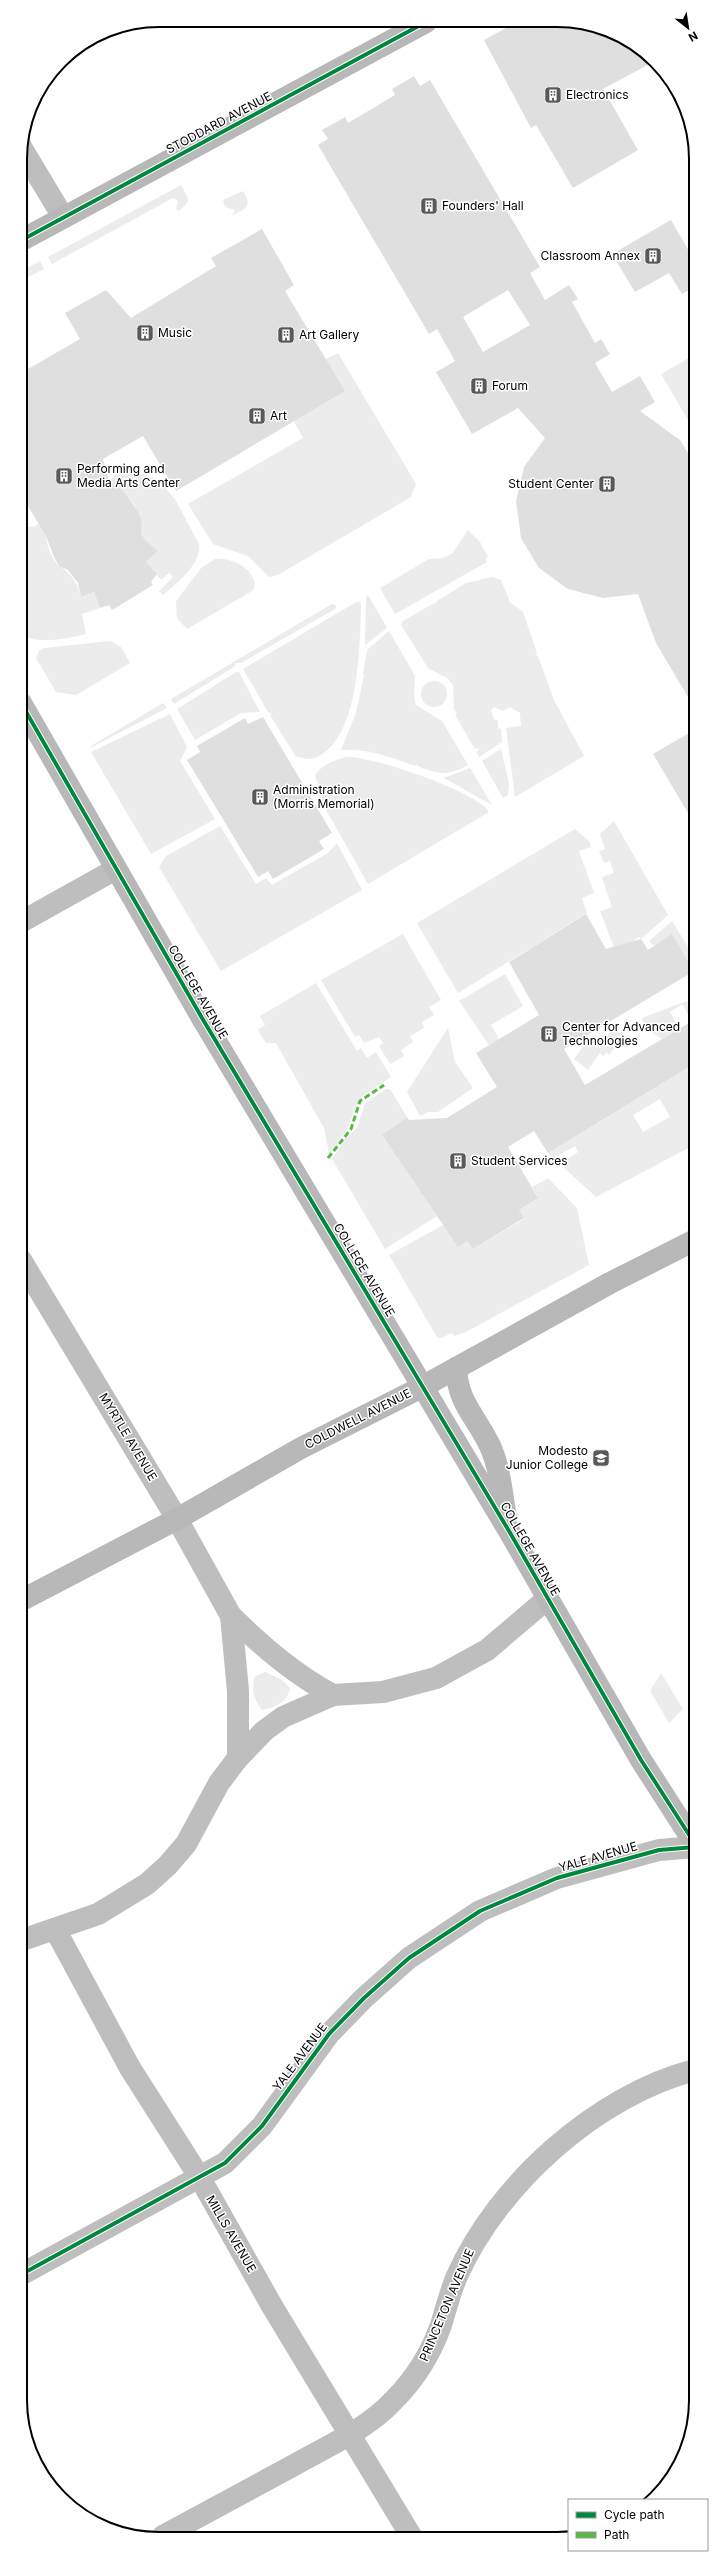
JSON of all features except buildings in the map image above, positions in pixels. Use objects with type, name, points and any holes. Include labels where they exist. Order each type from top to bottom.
[{"type":"street","name":"STODDARD AVENUE","points":[[27,237],[417,27]]},
{"type":"street","points":[[27,157],[63,217]]},
{"type":"street","name":"COLLEGE AVENUE","points":[[27,714],[202,1018],[509,1531],[641,1760],[689,1835]]},
{"type":"street","points":[[27,919],[116,869]]},
{"type":"street","name":"COLDWELL AVENUE","points":[[27,1597],[177,1518],[301,1448],[422,1387],[610,1282],[689,1242]]},
{"type":"street","name":"MYRTLE AVENUE","points":[[27,1270],[177,1518],[232,1616],[262,1647],[306,1680],[333,1695]]},
{"type":"street","points":[[456,1368],[457,1386],[462,1399],[490,1446],[500,1482],[509,1531]]},
{"type":"street","points":[[27,1938],[98,1914],[147,1884],[168,1865],[186,1844],[219,1783],[238,1758],[264,1731],[283,1717],[333,1695],[383,1692],[436,1678],[487,1650],[547,1599]]},
{"type":"street","name":"MYRTLE AVENUE","points":[[232,1616],[238,1691],[238,1758]]},
{"type":"street","name":"YALE AVENUE","points":[[27,2271],[225,2163],[262,2126],[329,2034],[364,1998],[409,1958],[480,1911],[557,1878],[659,1850],[689,1848]]},
{"type":"street","name":"MILLS AVENUE","points":[[55,1929],[130,2068],[200,2178],[349,2435],[409,2532]]},
{"type":"street","name":"PRINCETON AVENUE","points":[[170,2532],[349,2435],[373,2419],[410,2382],[425,2359],[440,2328],[456,2278],[472,2246],[494,2212],[548,2154],[600,2113],[658,2081],[689,2072]]},
{"type":"shaded area","points":[[181,185],[188,198],[188,202],[179,211],[176,209],[178,201],[173,198],[52,264],[48,257]]},
{"type":"shaded area","points":[[243,191],[248,204],[244,209],[232,216],[235,210],[225,207],[223,200]]},
{"type":"shaded area","points":[[40,261],[44,269],[27,278],[27,268]]},
{"type":"shaded area","points":[[338,353],[416,484],[411,497],[278,575],[269,577],[248,556],[213,544],[188,504],[303,438],[294,421],[326,359]]},
{"type":"shaded area","points":[[689,358],[689,422],[661,374]]},
{"type":"shaded area","points":[[130,469],[159,480],[176,501],[199,544],[197,559],[193,566],[163,595],[159,591],[173,577],[169,573],[161,580],[146,562],[158,551],[145,540],[141,533],[142,521],[133,503],[109,481],[116,474]]},
{"type":"shaded area","points":[[44,521],[46,539],[50,552],[57,563],[69,573],[74,580],[81,597],[94,592],[100,608],[82,614],[86,634],[52,640],[27,637],[27,528],[35,526]]},
{"type":"shaded area","points":[[468,530],[480,542],[488,557],[485,558],[487,562],[395,614],[380,588],[429,559],[443,558],[452,554]]},
{"type":"shaded area","points":[[215,559],[228,560],[241,565],[251,574],[255,586],[252,591],[187,629],[177,618],[176,601],[202,567]]},
{"type":"shaded area","points":[[492,577],[501,580],[510,602],[523,612],[537,653],[536,656],[538,656],[554,700],[584,756],[515,797],[506,728],[521,726],[520,713],[510,707],[503,711],[494,707],[491,710],[494,719],[498,721],[498,729],[501,728],[502,742],[479,757],[476,752],[479,750],[478,748],[475,749],[455,715],[457,714],[454,709],[453,685],[447,678],[428,668],[401,625],[403,621],[434,603],[435,604],[437,601],[466,583]]},
{"type":"shaded area","points":[[368,595],[387,628],[365,645],[366,597]]},
{"type":"shaded area","points":[[358,601],[361,604],[358,667],[348,715],[339,735],[327,751],[311,759],[296,757],[270,715],[272,714],[268,712],[243,669]]},
{"type":"shaded area","points":[[332,604],[337,606],[335,609],[241,663],[236,663],[234,667],[174,704],[171,699]]},
{"type":"shaded area","points":[[389,631],[415,676],[414,697],[416,705],[442,721],[468,765],[448,773],[442,773],[417,766],[417,764],[415,766],[378,754],[360,750],[341,750],[356,713],[364,675],[367,650]]},
{"type":"shaded area","points":[[110,641],[121,647],[130,663],[76,695],[56,692],[36,658],[39,651],[44,648]]},
{"type":"shaded area","points":[[236,672],[239,672],[260,712],[241,713],[195,740],[177,709]]},
{"type":"shaded area","points":[[434,681],[443,685],[447,694],[443,703],[434,707],[425,703],[421,694],[425,685]]},
{"type":"shaded area","points":[[163,703],[167,708],[92,747],[91,746]]},
{"type":"shaded area","points":[[170,714],[187,747],[180,761],[215,819],[151,854],[91,752]]},
{"type":"shaded area","points":[[501,749],[509,783],[508,795],[503,798],[482,761]]},
{"type":"shaded area","points":[[347,757],[378,762],[422,776],[465,794],[489,812],[368,884],[317,794],[320,789],[315,776],[321,768],[329,763]]},
{"type":"shaded area","points":[[470,768],[492,805],[444,778]]},
{"type":"shaded area","points":[[614,821],[668,915],[641,939],[639,937],[616,953],[600,911],[612,907],[602,877],[614,873],[610,861],[604,863],[599,851],[605,849],[600,834]]},
{"type":"shaded area","points":[[220,826],[256,884],[266,878],[272,885],[328,853],[337,843],[362,890],[221,971],[159,867],[166,856]]},
{"type":"shaded area","points":[[575,829],[589,841],[591,847],[579,851],[594,893],[582,898],[587,913],[458,993],[417,923]]},
{"type":"shaded area","points":[[672,921],[689,949],[689,962],[672,935],[654,946],[649,941]]},
{"type":"shaded area","points":[[403,934],[441,1000],[429,1007],[434,1015],[422,1022],[424,1028],[410,1036],[413,1042],[401,1050],[404,1056],[390,1064],[379,1046],[383,1043],[379,1037],[364,1043],[359,1035],[355,1037],[321,980]]},
{"type":"shaded area","points":[[505,974],[523,1006],[491,1025],[499,1039],[489,1045],[459,1001]]},
{"type":"shaded area","points":[[316,983],[357,1051],[361,1048],[367,1058],[376,1052],[391,1077],[360,1098],[346,1131],[329,1154],[324,1128],[276,1043],[266,1043],[258,1030],[265,1025],[260,1016]]},
{"type":"shaded area","points":[[687,1001],[689,1006],[689,1016],[682,1004],[670,1012],[679,1029],[662,1039],[645,1027],[642,1018]]},
{"type":"shaded area","points":[[448,1028],[455,1062],[473,1088],[438,1112],[428,1112],[420,1116],[407,1092]]},
{"type":"shaded area","points":[[613,1029],[623,1036],[609,1055],[606,1052],[604,1056],[600,1053],[588,1070],[574,1059],[588,1040],[594,1045],[602,1035],[606,1038]]},
{"type":"shaded area","points":[[689,1067],[689,1148],[596,1197],[560,1164],[578,1152],[575,1146],[553,1159],[548,1153]],"holes":[[[660,1099],[670,1117],[643,1132],[633,1115]]]},
{"type":"shaded area","points":[[386,1089],[390,1089],[407,1117],[382,1135],[437,1216],[385,1249],[332,1159],[345,1139],[357,1128],[365,1103]]},
{"type":"shaded area","points":[[548,1178],[577,1208],[589,1265],[466,1332],[454,1336],[452,1333],[441,1338],[437,1337],[389,1255],[443,1225],[467,1241],[473,1249],[524,1219],[519,1210],[538,1198],[532,1187]]},
{"type":"shaded area","points":[[265,1672],[281,1679],[290,1688],[289,1693],[280,1704],[262,1710],[255,1698],[253,1682],[254,1677]]},
{"type":"shaded area","points":[[661,1673],[683,1709],[669,1723],[650,1691]]},
{"type":"marked path","points":[[328,1158],[351,1129],[360,1101],[384,1085]]},
{"type":"cycle path","points":[[27,237],[417,27]]},
{"type":"cycle path","points":[[27,713],[202,1018],[509,1531],[641,1760],[689,1835]]},
{"type":"cycle path","points":[[27,2271],[225,2163],[262,2126],[329,2034],[364,1998],[409,1958],[480,1911],[557,1878],[659,1850],[689,1848]]},
{"type":"place","name":"Electronics","points":[[553,95]]},
{"type":"place","name":"Founders' Hall","points":[[429,206]]},
{"type":"place","name":"Classroom Annex","points":[[653,256]]},
{"type":"place","name":"Music","points":[[145,333]]},
{"type":"place","name":"Art Gallery","points":[[286,335]]},
{"type":"place","name":"Forum","points":[[479,386]]},
{"type":"place","name":"Art","points":[[257,416]]},
{"type":"place","name":"Performing and Media Arts Center","points":[[64,476]]},
{"type":"place","name":"Student Center","points":[[607,484]]},
{"type":"place","name":"Administration (Morris Memorial)","points":[[260,797]]},
{"type":"place","name":"Center for Advanced Technologies","points":[[549,1034]]},
{"type":"place","name":"Student Services","points":[[458,1161]]},
{"type":"place","name":"Modesto Junior College","points":[[601,1458]]}]
